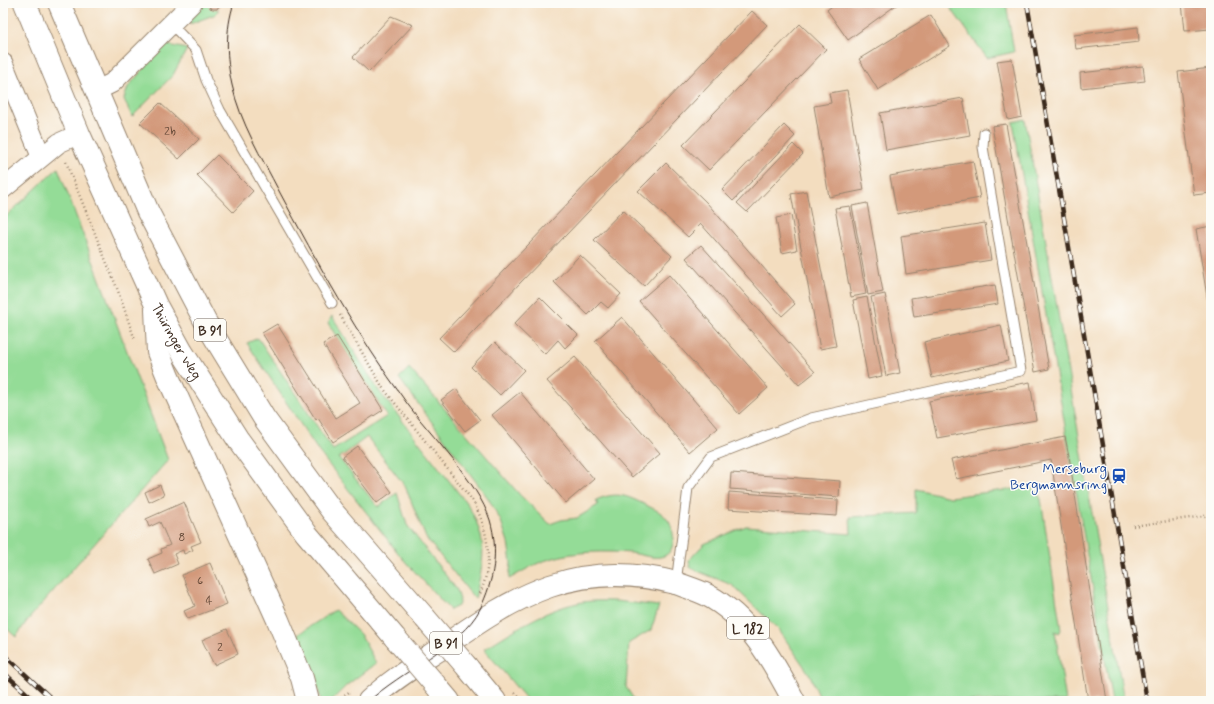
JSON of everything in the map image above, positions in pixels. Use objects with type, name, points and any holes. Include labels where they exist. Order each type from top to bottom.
[{"type":"main road","name":"Thüringer Weg","points":[[25,3],[79,134],[156,305],[182,352],[237,438],[306,533],[443,694]]},
{"type":"main road","name":"B 91","points":[[59,3],[98,90],[148,212],[206,322],[264,418],[332,511],[495,701]]},
{"type":"main road","points":[[156,305],[158,352],[278,620],[302,678],[308,701]]},
{"type":"main road","name":"L 182","points":[[360,696],[393,682],[480,621],[514,601],[548,586],[580,577],[597,575],[645,576],[676,583],[707,595],[742,620],[780,674],[794,701]]},
{"type":"street","points":[[98,90],[112,83],[192,3]]},
{"type":"street","points":[[3,63],[41,156]]},
{"type":"street","points":[[3,189],[58,143],[79,134]]},
{"type":"lane","points":[[171,24],[196,50],[206,80],[220,110],[332,303]]},
{"type":"lane","points":[[676,583],[688,488],[711,457],[811,418],[1021,371],[983,147],[984,134]]},
{"type":"path","points":[[58,143],[117,288],[136,343]]},
{"type":"path","points":[[332,303],[383,388],[473,501],[482,518],[488,537],[489,552],[487,573],[476,602]]},
{"type":"path","points":[[1133,526],[1211,515]]},
{"type":"path","points":[[339,701],[360,696]]},
{"type":"green space","points":[[204,3],[217,3],[218,10],[216,14],[190,24],[190,17]]},
{"type":"green space","points":[[947,3],[1006,3],[1014,52],[987,58]]},
{"type":"green space","points":[[164,44],[187,49],[173,75],[132,117],[124,99],[128,87]]},
{"type":"green space","points":[[1025,119],[1124,701],[1112,701],[1013,122]]},
{"type":"green space","points":[[58,168],[168,460],[27,621],[16,637],[3,625],[3,219]]},
{"type":"green space","points":[[332,316],[379,391],[468,505],[475,518],[482,540],[483,551],[481,573],[475,599],[426,538],[405,486],[367,437],[339,458],[378,507],[397,493],[407,525],[457,590],[460,600],[458,606],[450,610],[402,558],[319,452],[247,343],[258,338],[333,450],[387,416],[328,323]]},
{"type":"green space","points":[[409,368],[520,495],[550,524],[561,520],[577,518],[598,505],[596,500],[611,495],[624,496],[655,509],[665,517],[670,523],[673,533],[673,544],[671,549],[664,556],[660,557],[611,552],[570,554],[539,563],[509,579],[511,563],[508,542],[501,521],[488,498],[399,378]]},
{"type":"green space","points":[[1029,487],[1037,491],[1041,499],[1061,630],[1059,633],[1055,631],[1066,701],[821,701],[810,675],[779,630],[732,585],[690,568],[689,560],[704,544],[746,526],[851,534],[850,517],[916,513],[916,489],[950,497]]},
{"type":"green space","points":[[616,601],[659,606],[651,630],[629,643],[626,687],[635,701],[528,701],[484,649],[553,610],[583,602]]},
{"type":"green space","points":[[335,610],[360,634],[376,663],[347,685],[331,701],[321,701],[317,684],[297,635]]},
{"type":"building","points":[[208,3],[221,3],[217,9],[213,9],[210,8]]},
{"type":"building","points":[[836,3],[899,3],[848,40],[827,10]]},
{"type":"building","points":[[1182,3],[1211,3],[1211,29],[1185,31]]},
{"type":"building","points":[[752,11],[767,25],[454,352],[439,338]]},
{"type":"building","points":[[931,15],[950,46],[878,90],[859,59]]},
{"type":"building","points":[[391,16],[413,25],[369,72],[353,57]]},
{"type":"building","points":[[800,24],[826,49],[709,170],[683,145]]},
{"type":"building","points":[[1138,27],[1139,42],[1076,49],[1074,35]]},
{"type":"building","points":[[1012,59],[1022,117],[1008,120],[997,61]]},
{"type":"building","points":[[1143,66],[1145,81],[1081,88],[1080,73]]},
{"type":"building","points":[[1211,68],[1211,193],[1194,195],[1178,72]]},
{"type":"building","points":[[847,90],[864,190],[829,197],[814,106],[831,103],[829,93]]},
{"type":"building","points":[[963,98],[970,135],[886,150],[880,113]]},
{"type":"building","points":[[160,103],[199,139],[179,159],[140,123]]},
{"type":"building","points":[[1006,124],[1049,369],[1035,372],[992,126]]},
{"type":"building","points":[[784,125],[795,136],[733,201],[722,190]]},
{"type":"building","points":[[793,144],[803,154],[747,212],[737,203]]},
{"type":"building","points":[[217,155],[253,191],[233,212],[197,175]]},
{"type":"building","points":[[973,161],[980,198],[897,214],[890,176]]},
{"type":"building","points":[[666,163],[707,203],[795,304],[782,316],[701,224],[688,237],[638,191]]},
{"type":"building","points":[[806,191],[836,346],[820,349],[791,194]]},
{"type":"building","points":[[867,203],[883,292],[868,295],[852,206]]},
{"type":"building","points":[[850,206],[866,294],[851,297],[835,208]]},
{"type":"building","points":[[623,210],[672,256],[644,286],[594,240]]},
{"type":"building","points":[[791,215],[797,250],[782,253],[776,218]]},
{"type":"building","points":[[985,223],[991,260],[906,274],[901,236]]},
{"type":"building","points":[[1211,226],[1211,315],[1210,315],[1196,229]]},
{"type":"building","points":[[701,245],[815,372],[799,385],[686,258]]},
{"type":"building","points":[[580,255],[621,294],[608,308],[601,302],[588,315],[554,282]]},
{"type":"building","points":[[669,275],[768,388],[739,414],[639,301]]},
{"type":"building","points":[[995,285],[998,304],[914,317],[911,298]]},
{"type":"building","points":[[885,294],[900,373],[886,376],[871,297]]},
{"type":"building","points":[[540,297],[578,335],[565,348],[558,340],[545,354],[514,324]]},
{"type":"building","points":[[867,297],[882,376],[868,379],[853,300]]},
{"type":"building","points":[[622,317],[718,428],[690,452],[595,341]]},
{"type":"building","points":[[277,324],[336,418],[360,403],[323,344],[337,336],[383,410],[333,442],[318,418],[316,420],[262,333]]},
{"type":"building","points":[[1001,325],[1008,361],[932,378],[924,342]]},
{"type":"building","points":[[495,342],[524,370],[500,395],[471,367]]},
{"type":"building","points":[[575,357],[660,453],[632,477],[547,381]]},
{"type":"building","points":[[1030,382],[1036,420],[937,438],[929,401]]},
{"type":"building","points":[[456,389],[480,420],[465,431],[441,400]]},
{"type":"building","points":[[520,392],[594,479],[566,503],[492,415]]},
{"type":"building","points":[[1065,437],[1107,701],[1088,701],[1051,460],[956,479],[951,460]]},
{"type":"building","points":[[357,446],[392,492],[377,503],[342,457]]},
{"type":"building","points":[[731,473],[840,481],[839,497],[730,489]]},
{"type":"building","points":[[160,485],[164,495],[149,502],[145,492]]},
{"type":"building","points":[[729,492],[838,500],[837,516],[728,509]]},
{"type":"building","points":[[184,502],[201,542],[191,546],[193,550],[184,554],[183,550],[174,554],[178,564],[155,574],[148,559],[162,553],[161,549],[170,545],[160,522],[149,527],[146,519]]},
{"type":"building","points":[[210,563],[227,604],[188,619],[184,611],[195,606],[182,575]]},
{"type":"building","points":[[227,629],[238,654],[214,665],[202,640]]},
{"type":"tram line","points":[[234,3],[229,23],[227,44],[229,65],[232,85],[240,113],[252,140],[308,245],[339,299],[388,377],[475,490],[484,505],[493,532],[494,565],[492,576],[480,609],[471,622],[445,646],[397,679],[369,701]]},
{"type":"railway","points":[[1027,3],[1147,701]]},
{"type":"railway","points":[[3,654],[54,701]]},
{"type":"railway","points":[[3,672],[35,701]]},
{"type":"railway","points":[[3,697],[7,701]]},
{"type":"place","name":"Merseburg Bergmannsring","points":[[1119,476]]}]
